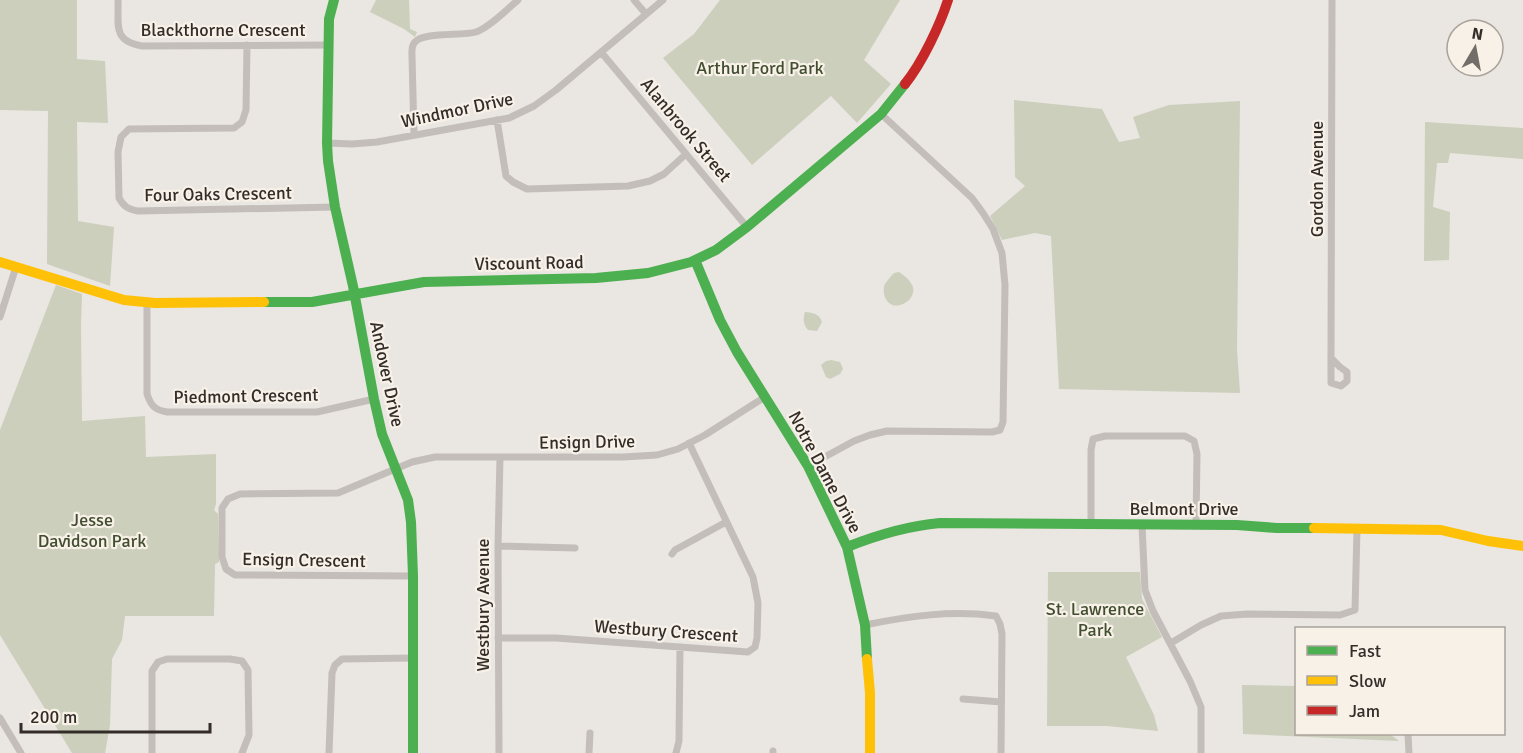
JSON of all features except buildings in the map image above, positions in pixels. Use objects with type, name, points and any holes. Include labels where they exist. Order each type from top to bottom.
[{"type":"street","name":"Blackthorne Crescent","points":[[118,0],[119,33],[123,40],[131,44],[142,46],[328,45]]},
{"type":"street","name":"Andover Drive","points":[[334,0],[329,19],[328,45],[328,161],[335,207],[382,434],[408,500],[413,576],[413,753]]},
{"type":"street","points":[[414,135],[412,47],[415,41],[423,37],[476,32],[518,0]]},
{"type":"street","points":[[634,0],[646,15]]},
{"type":"street","name":"Windmor Drive","points":[[327,143],[377,142],[509,118],[534,106],[556,90],[663,0]]},
{"type":"street","name":"Viscount Road","points":[[0,262],[124,300],[147,302],[312,302],[424,282],[596,278],[648,273],[695,260],[716,250],[747,227],[881,114],[910,78],[927,48],[948,0]]},
{"type":"street","name":"Gordon Avenue","points":[[1332,0],[1332,358]]},
{"type":"street","name":"Four Oaks Crescent","points":[[247,45],[246,110],[242,122],[234,128],[129,129],[121,137],[118,152],[119,198],[122,204],[128,209],[138,211],[335,207]]},
{"type":"street","name":"Alanbrook Street","points":[[601,52],[747,227]]},
{"type":"street","points":[[808,466],[854,441],[887,431],[992,432],[1000,430],[1003,422],[1005,285],[1002,254],[993,229],[972,198],[881,114]]},
{"type":"street","points":[[497,120],[506,176],[513,183],[527,189],[628,186],[650,181],[664,174],[686,154]]},
{"type":"street","name":"Notre Dame Drive","points":[[695,260],[720,320],[737,352],[808,466],[847,547],[865,626],[870,693],[870,753]]},
{"type":"street","points":[[0,317],[16,267]]},
{"type":"street","name":"Piedmont Crescent","points":[[147,302],[147,394],[151,405],[158,410],[167,412],[317,412],[374,399]]},
{"type":"street","name":"Ensign Drive","points":[[395,470],[412,462],[435,457],[657,455],[705,435],[765,397]]},
{"type":"street","points":[[1091,524],[1091,450],[1094,439],[1105,436],[1185,436],[1194,441],[1197,454],[1196,525]]},
{"type":"street","name":"Westbury Crescent","points":[[498,638],[556,638],[748,652],[755,647],[758,638],[758,603],[753,577],[689,443]]},
{"type":"street","name":"Westbury Avenue","points":[[499,753],[500,457]]},
{"type":"street","name":"Ensign Crescent","points":[[395,470],[338,493],[240,494],[228,499],[222,508],[222,557],[226,569],[235,575],[413,576]]},
{"type":"street","points":[[672,554],[675,550],[726,522]]},
{"type":"street","name":"Belmont Drive","points":[[847,547],[882,534],[917,525],[940,523],[1237,525],[1277,528],[1441,530],[1523,546]]},
{"type":"street","points":[[1142,525],[1145,590],[1153,611],[1201,707],[1201,753]]},
{"type":"street","points":[[1171,643],[1221,616],[1340,615],[1355,610],[1357,529]]},
{"type":"street","points":[[498,546],[575,548]]},
{"type":"street","points":[[865,626],[909,616],[984,614],[996,616],[1002,634],[1001,753]]},
{"type":"street","points":[[676,753],[679,741],[680,647]]},
{"type":"street","points":[[329,753],[332,673],[335,665],[342,659],[413,658]]},
{"type":"street","points":[[152,753],[152,671],[158,662],[167,659],[231,659],[242,662],[248,670],[249,735],[242,753]]},
{"type":"street","points":[[963,699],[1001,702]]},
{"type":"street","points":[[0,718],[21,753]]},
{"type":"street","points":[[589,753],[590,733]]},
{"type":"street","points":[[1408,735],[1409,753]]},
{"type":"green space","points":[[0,0],[77,0],[77,59],[105,61],[108,123],[77,122],[78,221],[114,227],[110,286],[47,264],[48,111],[0,110]]},
{"type":"green space","points":[[376,0],[409,0],[410,29],[417,32],[415,37],[370,12]]},
{"type":"green space","name":"Arthur Ford Park","points":[[720,0],[900,0],[864,60],[891,84],[857,123],[831,96],[752,165],[663,58],[694,34]]},
{"type":"green space","points":[[1014,100],[1102,109],[1119,142],[1140,138],[1133,117],[1169,105],[1240,101],[1237,350],[1240,393],[1059,389],[1051,236],[1035,233],[1002,240],[990,216],[1025,186],[1015,177]]},
{"type":"green space","points":[[1425,122],[1523,128],[1523,159],[1450,153],[1448,163],[1437,163],[1433,207],[1450,212],[1449,260],[1424,261]]},
{"type":"green space","points":[[899,272],[909,281],[913,294],[904,303],[893,305],[887,301],[884,287],[894,273]]},
{"type":"green space","name":"Jesse Davidson Park","points":[[56,285],[82,294],[82,421],[145,416],[146,457],[216,454],[214,510],[218,514],[219,562],[215,564],[214,616],[125,616],[122,640],[112,659],[110,725],[105,753],[72,753],[0,635],[0,430]]},
{"type":"green space","points":[[805,312],[815,314],[821,319],[822,322],[817,331],[806,328]]},
{"type":"green space","points":[[831,360],[840,362],[843,369],[840,374],[830,379],[826,377],[821,365]]},
{"type":"green space","name":"St. Lawrence Park","points":[[1048,572],[1140,572],[1142,599],[1162,637],[1126,657],[1154,715],[1158,731],[1107,726],[1047,726]]},
{"type":"green space","points":[[1242,685],[1295,686],[1295,735],[1391,735],[1399,741],[1243,734]]},
{"type":"traffic: fast","points":[[334,0],[329,19],[328,161],[335,207],[382,434],[408,500],[413,576],[413,753]]},
{"type":"traffic: fast","points":[[264,302],[312,302],[424,282],[596,278],[648,273],[691,262],[716,250],[747,227],[881,114],[905,84]]},
{"type":"traffic: fast","points":[[695,260],[720,320],[737,352],[808,466],[847,547],[865,625],[867,659]]},
{"type":"traffic: fast","points":[[847,547],[892,532],[940,523],[1237,525],[1314,528]]},
{"type":"traffic: slow","points":[[0,262],[124,300],[155,303],[264,302]]},
{"type":"traffic: slow","points":[[1314,528],[1441,530],[1523,546]]},
{"type":"traffic: slow","points":[[867,659],[870,693],[870,753]]},
{"type":"traffic: jam","points":[[905,84],[930,44],[948,0]]}]
